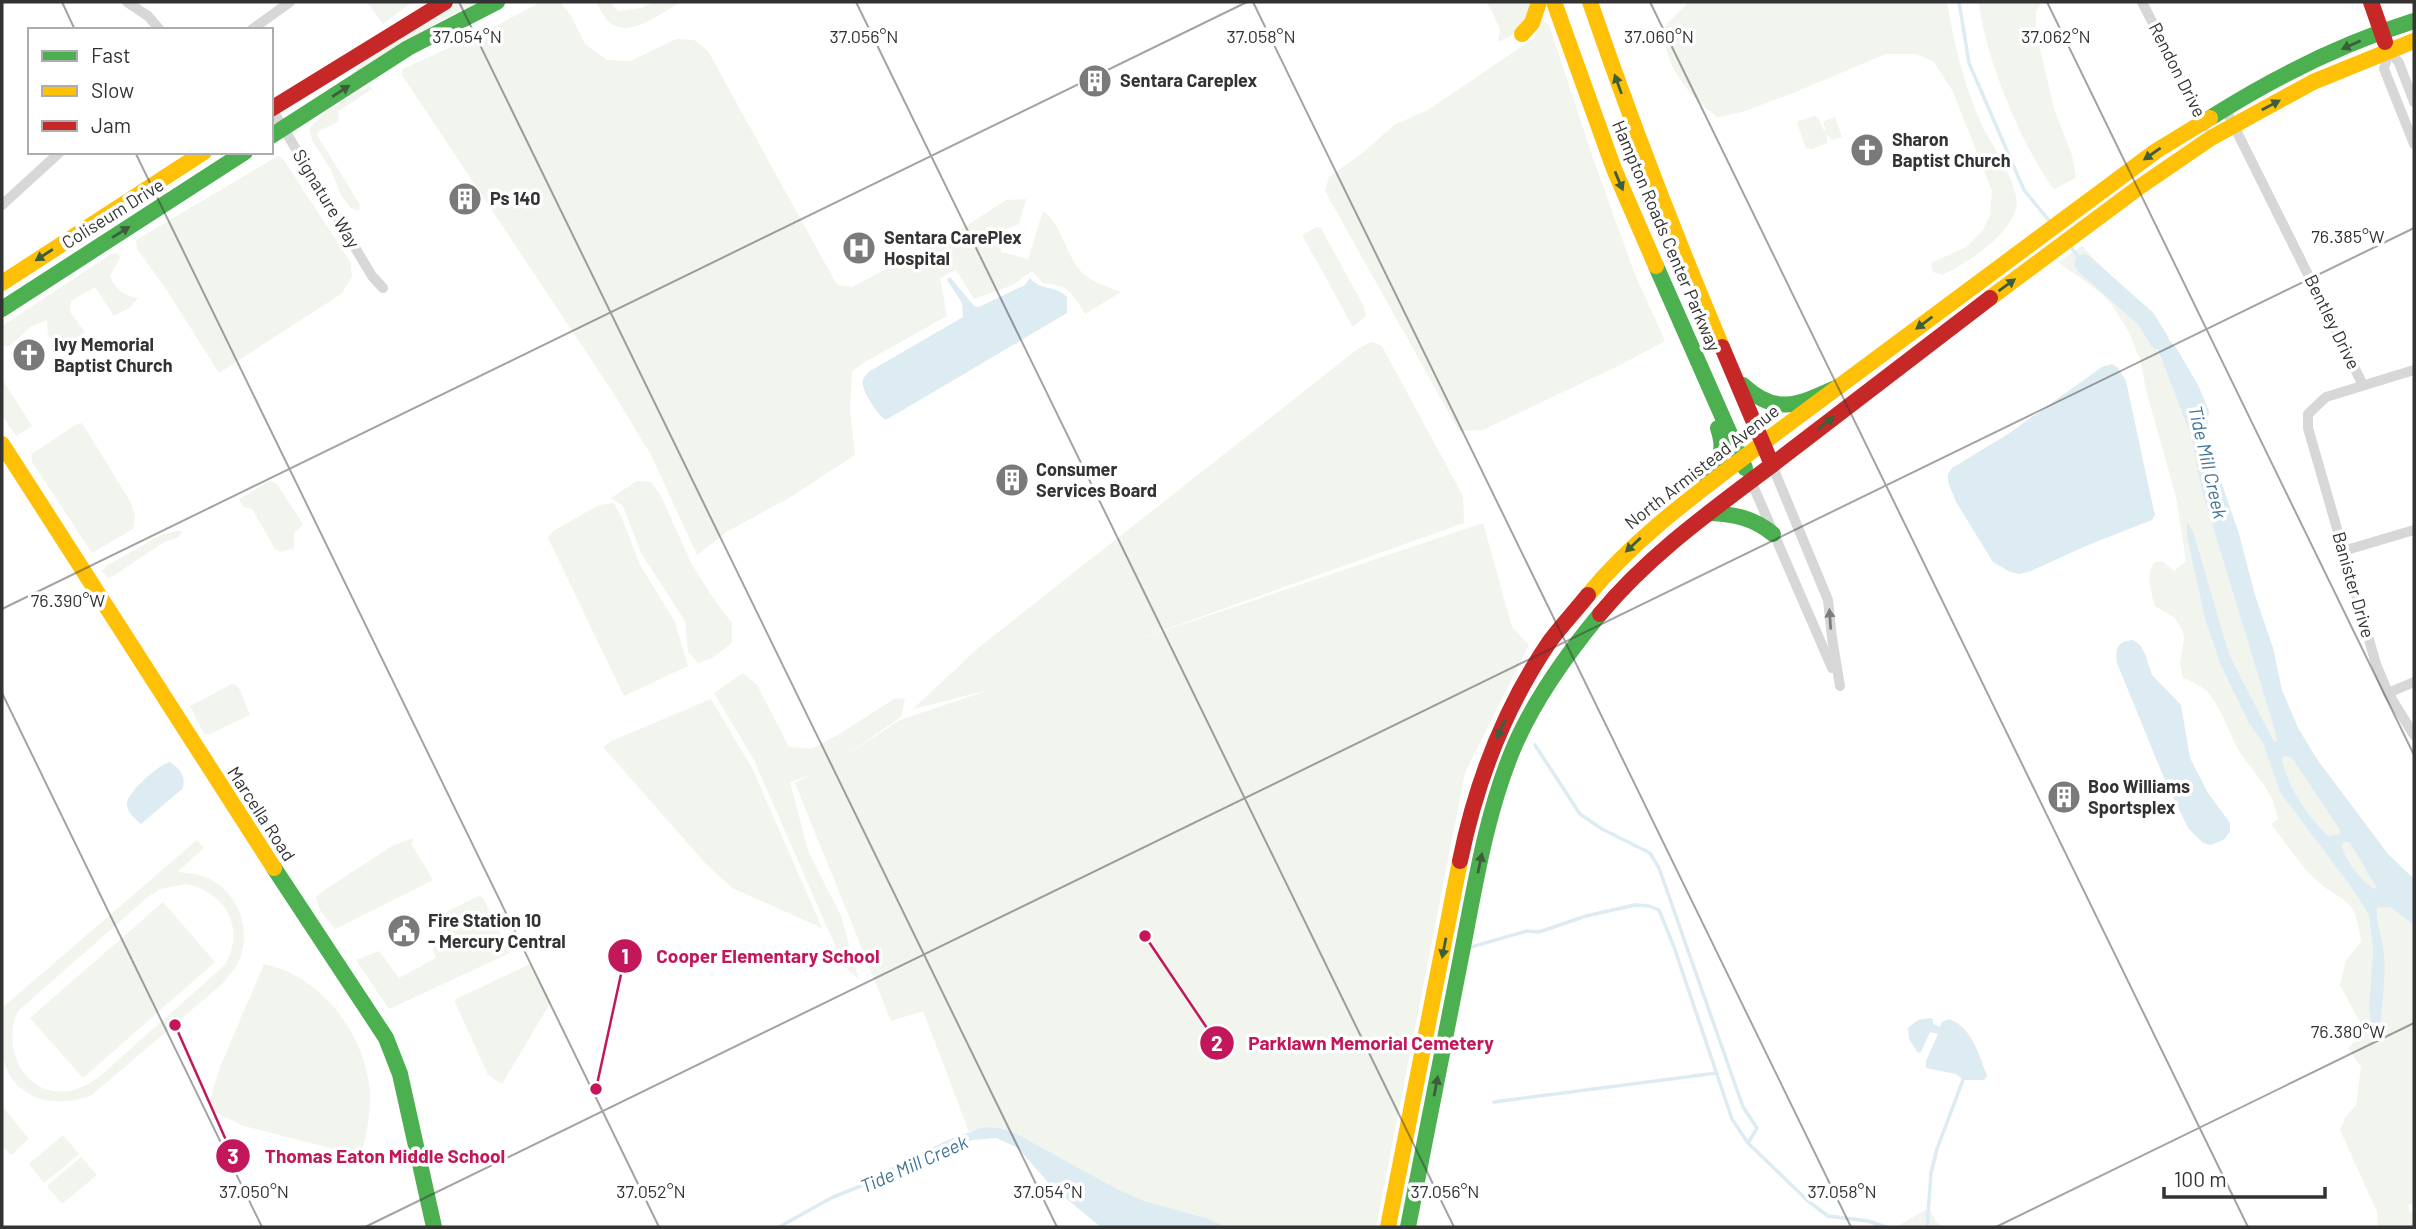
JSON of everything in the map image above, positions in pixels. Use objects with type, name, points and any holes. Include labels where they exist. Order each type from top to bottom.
[{"type":"main road","points":[[273,108],[446,2]]},
{"type":"main road","points":[[277,132],[408,48],[497,2]]},
{"type":"main road","points":[[1522,34],[1532,23],[1539,2]]},
{"type":"main road","name":"Hampton Roads Center Parkway","points":[[1554,2],[1614,169],[1751,481]]},
{"type":"main road","name":"Hampton Roads Center Parkway","points":[[1590,2],[1656,187],[1772,465]]},
{"type":"main road","points":[[2371,2],[2389,50]]},
{"type":"main road","name":"North Armistead Avenue","points":[[1388,1227],[1463,848],[1485,768],[1517,695],[1551,640],[1597,581],[1637,541],[1682,504],[2156,151],[2225,107],[2283,76],[2381,32],[2414,21]]},
{"type":"main road","points":[[1408,1227],[1480,862],[1493,809],[1513,750],[1533,708],[1597,618],[1641,569],[1709,513],[1958,321],[2211,138],[2314,82],[2414,41]]},
{"type":"main road","name":"Coliseum Drive","points":[[2,283],[201,154]]},
{"type":"main road","name":"Coliseum Drive","points":[[2,309],[242,154]]},
{"type":"main road","points":[[1664,288],[1682,348],[1722,443],[1717,467],[1703,478],[1682,504]]},
{"type":"main road","points":[[1734,375],[1759,401],[1774,405],[1791,406],[1838,387]]},
{"type":"main road","name":"Marcella Road","points":[[2,444],[220,787],[386,1038],[403,1086],[433,1227]]},
{"type":"main road","points":[[1709,513],[1745,517],[1763,525],[1773,534]]},
{"type":"street","points":[[127,2],[148,16],[158,28]]},
{"type":"street","points":[[254,28],[290,2]]},
{"type":"street","name":"Rendon Drive","points":[[2142,2],[2211,138]]},
{"type":"street","points":[[2389,50],[2399,63],[2414,102]]},
{"type":"street","points":[[2389,50],[2384,69],[2414,144]]},
{"type":"street","name":"Bentley Drive","points":[[2225,107],[2363,385]]},
{"type":"street","name":"Signature Way","points":[[273,114],[277,132],[372,276],[383,288]]},
{"type":"street","points":[[2,205],[58,154]]},
{"type":"street","points":[[2363,385],[2414,370]]},
{"type":"street","name":"Banister Drive","points":[[2363,385],[2326,397],[2315,405],[2308,414],[2308,428],[2376,664],[2388,693],[2414,735]]},
{"type":"street","points":[[1751,481],[1840,686],[1828,600],[1772,465]]},
{"type":"street","points":[[2343,551],[2414,530]]},
{"type":"street","points":[[2388,693],[2414,682]]},
{"type":"shaded area","points":[[367,2],[412,2],[383,24]]},
{"type":"shaded area","points":[[458,2],[479,2],[438,22],[353,74],[386,45]]},
{"type":"shaded area","points":[[541,2],[560,2],[570,14],[585,44],[607,60],[630,61],[676,39],[694,40],[708,51],[837,285],[852,287],[957,232],[1006,200],[1026,199],[1019,224],[1004,230],[1001,252],[1028,259],[1043,211],[1055,223],[1073,261],[1082,273],[1121,292],[1085,314],[1069,291],[1043,283],[1032,271],[1013,285],[974,299],[956,270],[940,278],[947,316],[863,363],[852,372],[850,410],[855,455],[789,498],[728,531],[697,555],[651,455],[614,394],[402,75],[403,69]]},
{"type":"shaded area","points":[[596,2],[610,2],[618,11],[641,8],[654,2],[681,2],[645,23],[625,28],[608,21]]},
{"type":"shaded area","points":[[1487,2],[1531,2],[1527,14],[1515,32],[1498,41],[1500,29]]},
{"type":"shaded area","points":[[1689,2],[1947,2],[1956,49],[1970,95],[1982,125],[2005,166],[2017,200],[2016,209],[2004,230],[1963,264],[1942,275],[1933,272],[1931,263],[1966,247],[1983,230],[1990,215],[1992,191],[1952,90],[1933,61],[1915,54],[1886,54],[1793,93],[1742,112],[1718,117],[1701,104],[1679,78],[1666,48],[1665,26]]},
{"type":"shaded area","points":[[1979,2],[2042,2],[2036,11],[2036,31],[2054,109],[2072,155],[2076,178],[2054,189],[2029,150],[2006,100],[1988,47]]},
{"type":"shaded area","points":[[1542,20],[1549,25],[1634,272],[1665,341],[1483,430],[1459,431],[1325,191],[1329,177],[1365,151],[1394,125],[1428,110],[1534,38]]},
{"type":"shaded area","points":[[370,86],[376,97],[371,90],[338,111],[339,121],[319,131],[317,135],[360,205],[359,211],[351,208],[342,197],[309,130],[327,112]]},
{"type":"shaded area","points":[[1815,116],[1824,131],[1823,122],[1835,117],[1842,137],[1832,140],[1827,134],[1827,143],[1812,149],[1806,148],[1797,123]]},
{"type":"shaded area","points":[[278,156],[283,159],[351,263],[352,277],[341,294],[219,373],[166,289],[137,249],[136,240]]},
{"type":"shaded area","points":[[1317,227],[1321,228],[1363,305],[1366,316],[1353,327],[1302,235]]},
{"type":"shaded area","points":[[2082,246],[2144,308],[2177,349],[2146,320],[2191,436],[2202,491],[2278,740],[2274,742],[2229,654],[2194,534],[2187,522],[2187,537],[2205,619],[2221,666],[2249,723],[2263,743],[2280,792],[2369,915],[2373,951],[2369,1009],[2383,948],[2376,920],[2377,908],[2390,907],[2414,925],[2414,1202],[2408,1205],[2410,1213],[2414,1212],[2414,1227],[2378,1227],[2377,1212],[2340,1130],[2345,1118],[2356,1105],[2361,1067],[2348,1048],[2365,1032],[2340,985],[2346,960],[2361,942],[2355,914],[2351,906],[2306,870],[2271,824],[2278,819],[2272,798],[2238,749],[2210,695],[2183,678],[2180,663],[2183,632],[2175,618],[2155,606],[2150,572],[2155,562],[2162,561],[2174,571],[2186,561],[2176,497],[2140,359],[2128,331],[2101,293],[2058,262]]},
{"type":"shaded area","points":[[118,253],[120,258],[110,276],[120,291],[138,298],[129,308],[114,316],[95,287],[71,301],[70,312],[85,332],[59,349],[48,335],[47,320],[30,327],[10,346],[2,346],[2,326],[111,254]]},
{"type":"shaded area","points":[[1372,342],[1382,346],[1463,496],[1464,523],[1130,642],[1483,523],[1512,627],[1529,645],[1465,773],[1376,1227],[1227,1227],[1206,1218],[1144,1201],[1015,1133],[985,1127],[969,1132],[923,1011],[891,1021],[795,783],[810,775],[790,782],[808,851],[841,916],[859,980],[844,966],[754,760],[714,693],[743,673],[757,685],[789,747],[811,749],[894,699],[905,698],[901,717],[836,762],[900,720],[992,689],[913,709],[978,648],[1359,348]]},
{"type":"shaded area","points":[[2,379],[32,426],[16,436],[2,415]]},
{"type":"shaded area","points":[[82,423],[130,501],[135,515],[133,529],[92,553],[32,462],[32,454]]},
{"type":"shaded area","points":[[270,481],[277,484],[303,524],[294,534],[294,548],[281,552],[275,549],[252,509],[243,507],[239,499]]},
{"type":"shaded area","points":[[637,481],[651,482],[661,496],[692,565],[732,623],[732,643],[712,658],[698,663],[688,652],[685,621],[641,553],[623,506],[611,498]]},
{"type":"shaded area","points":[[614,503],[640,565],[674,620],[688,666],[624,696],[548,538],[553,531],[599,505]]},
{"type":"shaded area","points":[[182,531],[179,537],[164,542],[113,576],[108,578],[102,571],[106,566],[161,535]]},
{"type":"shaded area","points":[[232,684],[238,686],[250,715],[210,734],[204,734],[190,706]]},
{"type":"shaded area","points":[[711,699],[752,768],[822,928],[732,888],[705,863],[603,747],[611,741]]},
{"type":"shaded area","points":[[2282,758],[2292,758],[2341,834],[2328,836],[2306,810],[2288,780]]},
{"type":"shaded area","points":[[413,838],[412,845],[433,880],[335,929],[320,910],[316,898],[320,893],[392,846]]},
{"type":"shaded area","points":[[197,840],[204,848],[177,872],[205,877],[225,890],[232,899],[238,909],[244,931],[240,959],[223,983],[92,1095],[51,1101],[38,1098],[16,1084],[3,1058],[2,1008]],"holes":[[[186,884],[200,888],[222,904],[233,926],[231,952],[224,966],[92,1082],[76,1089],[56,1091],[42,1088],[30,1080],[21,1069],[12,1041],[18,1011],[149,896],[160,889]]]},
{"type":"shaded area","points":[[2349,842],[2356,853],[2376,887],[2374,889],[2359,876],[2349,862],[2342,844]]},
{"type":"shaded area","points":[[479,896],[483,898],[510,953],[389,1009],[356,960],[379,951],[399,978],[436,958],[433,949],[439,937],[448,933],[444,921],[446,912]]},
{"type":"shaded area","points":[[163,902],[215,962],[83,1078],[30,1018]]},
{"type":"shaded area","points":[[264,964],[285,971],[322,994],[350,1029],[366,1070],[370,1092],[369,1116],[361,1156],[244,1126],[212,1111],[209,1103],[220,1067]]},
{"type":"shaded area","points":[[530,964],[551,1002],[502,1084],[488,1075],[454,1000]]},
{"type":"shaded area","points":[[2,1106],[29,1139],[11,1155],[2,1145]]},
{"type":"shaded area","points":[[63,1135],[79,1154],[44,1183],[29,1164]]},
{"type":"shaded area","points":[[81,1157],[97,1175],[62,1204],[47,1186]]},
{"type":"shaded area","points":[[1929,1208],[1936,1222],[1942,1227],[1896,1227]]},
{"type":"water","points":[[950,277],[974,306],[979,307],[1025,285],[1030,278],[1039,285],[1067,297],[1067,313],[886,420],[870,402],[863,379],[870,371],[963,317],[962,303],[947,279]]},
{"type":"water","points":[[2146,319],[2177,349],[2198,385],[2209,411],[2206,437],[2239,534],[2255,595],[2273,648],[2282,690],[2298,728],[2317,759],[2388,854],[2414,879],[2414,925],[2390,907],[2377,908],[2384,957],[2384,979],[2379,1032],[2373,1036],[2369,1009],[2373,951],[2369,915],[2280,792],[2263,743],[2249,723],[2221,666],[2205,619],[2187,537],[2187,521],[2194,534],[2229,654],[2274,742],[2277,740],[2275,731],[2202,491],[2191,436]],"holes":[[[2282,758],[2292,758],[2340,830],[2340,834],[2328,836],[2306,810],[2288,780]],[[2349,842],[2356,853],[2376,887],[2374,889],[2349,862],[2343,849],[2342,844]]]},
{"type":"water","points":[[2112,364],[2126,381],[2155,515],[2152,520],[2031,571],[2019,574],[2010,572],[1993,562],[1956,502],[1948,482],[1948,474],[1952,468],[2008,434],[2102,367]]},
{"type":"water","points":[[2133,640],[2145,654],[2152,675],[2181,705],[2190,758],[2208,793],[2230,823],[2230,831],[2225,839],[2211,845],[2203,843],[2188,828],[2162,773],[2117,663],[2116,654],[2120,644]]},
{"type":"water","points":[[170,762],[182,774],[182,789],[141,824],[129,811],[128,800],[144,780]]},
{"type":"water","points":[[1933,1019],[1933,1024],[1940,1027],[1942,1022],[1949,1019],[1964,1028],[1981,1059],[1987,1076],[1984,1080],[1963,1080],[1956,1074],[1926,1068],[1926,1061],[1938,1034],[1930,1032],[1921,1052],[1918,1053],[1909,1039],[1908,1028],[1918,1020]]},
{"type":"water","points":[[984,1127],[1015,1133],[1144,1201],[1206,1218],[1227,1227],[1101,1227],[1052,1187],[1018,1148],[996,1138],[955,1145],[888,1178],[868,1179],[948,1140]]},
{"type":"waterway","name":"Tide Mill Creek","points":[[1959,2],[1969,63],[2024,190],[2051,223]]},
{"type":"waterway","name":"Tide Mill Creek","points":[[2069,245],[2084,264]]},
{"type":"waterway","name":"Tide Mill Creek","points":[[2084,264],[2146,319],[2159,340]]},
{"type":"waterway","points":[[1535,745],[1580,814],[1602,829],[1650,853],[1659,868],[1743,1107],[1757,1128],[1748,1143]]},
{"type":"waterway","points":[[1471,947],[1527,931],[1539,932],[1586,916],[1635,905],[1659,910],[1732,1119],[1748,1143],[1808,1201],[1828,1216],[1868,1221],[1886,1227]]},
{"type":"waterway","points":[[1494,1102],[1717,1073]]},
{"type":"waterway","points":[[1927,1227],[1931,1173],[1937,1149],[1963,1080]]},
{"type":"waterway","name":"Tide Mill Creek","points":[[779,1227],[833,1197],[884,1177]]},
{"type":"traffic: fast","points":[[273,135],[408,48],[497,2]]},
{"type":"traffic: fast","points":[[2210,118],[2309,63],[2414,21]]},
{"type":"traffic: fast","points":[[2,309],[242,154]]},
{"type":"traffic: fast","points":[[1656,266],[1745,468]]},
{"type":"traffic: fast","points":[[1743,385],[1755,395],[1778,404],[1800,402],[1838,387]]},
{"type":"traffic: fast","points":[[1705,477],[1720,455],[1718,428]]},
{"type":"traffic: fast","points":[[1709,513],[1743,518],[1773,534]]},
{"type":"traffic: fast","points":[[1408,1227],[1477,877],[1504,772],[1542,694],[1600,614]]},
{"type":"traffic: fast","points":[[274,868],[386,1038],[400,1074],[434,1227]]},
{"type":"traffic: slow","points":[[1522,34],[1532,23],[1539,2]]},
{"type":"traffic: slow","points":[[1554,2],[1614,169],[1656,266]]},
{"type":"traffic: slow","points":[[1590,2],[1653,176],[1722,347]]},
{"type":"traffic: slow","points":[[1990,298],[2138,188],[2211,138],[2313,82],[2414,41]]},
{"type":"traffic: slow","points":[[1764,442],[2156,151],[2210,118]]},
{"type":"traffic: slow","points":[[2,283],[201,154]]},
{"type":"traffic: slow","points":[[1588,595],[1649,532],[1764,442]]},
{"type":"traffic: slow","points":[[2,444],[274,868]]},
{"type":"traffic: slow","points":[[1388,1227],[1460,861]]},
{"type":"traffic: jam","points":[[273,108],[445,2]]},
{"type":"traffic: jam","points":[[2371,2],[2385,42]]},
{"type":"traffic: jam","points":[[1772,465],[1990,298]]},
{"type":"traffic: jam","points":[[1600,614],[1660,553],[1772,465],[1722,347]]},
{"type":"traffic: jam","points":[[1460,861],[1474,803],[1506,719],[1550,641],[1588,595]]},
{"type":"place","name":"Sentara Careplex","points":[[1095,81]]},
{"type":"place","name":"Sharon Baptist Church","points":[[1867,150]]},
{"type":"place","name":"Ps 140","points":[[465,199]]},
{"type":"place","name":"Sentara CarePlex Hospital","points":[[859,248]]},
{"type":"place","name":"Ivy Memorial Baptist Church","points":[[29,355]]},
{"type":"place","name":"Consumer Services Board","points":[[1012,480]]},
{"type":"place","name":"Boo Williams Sportsplex","points":[[2064,797]]},
{"type":"place","name":"Fire Station 10 - Mercury Central","points":[[404,931]]},
{"type":"place","name":"Parklawn Memorial Cemetery","points":[[1145,936]]},
{"type":"place","name":"Thomas Eaton Middle School","points":[[175,1025]]},
{"type":"place","name":"Cooper Elementary School","points":[[596,1089]]}]
